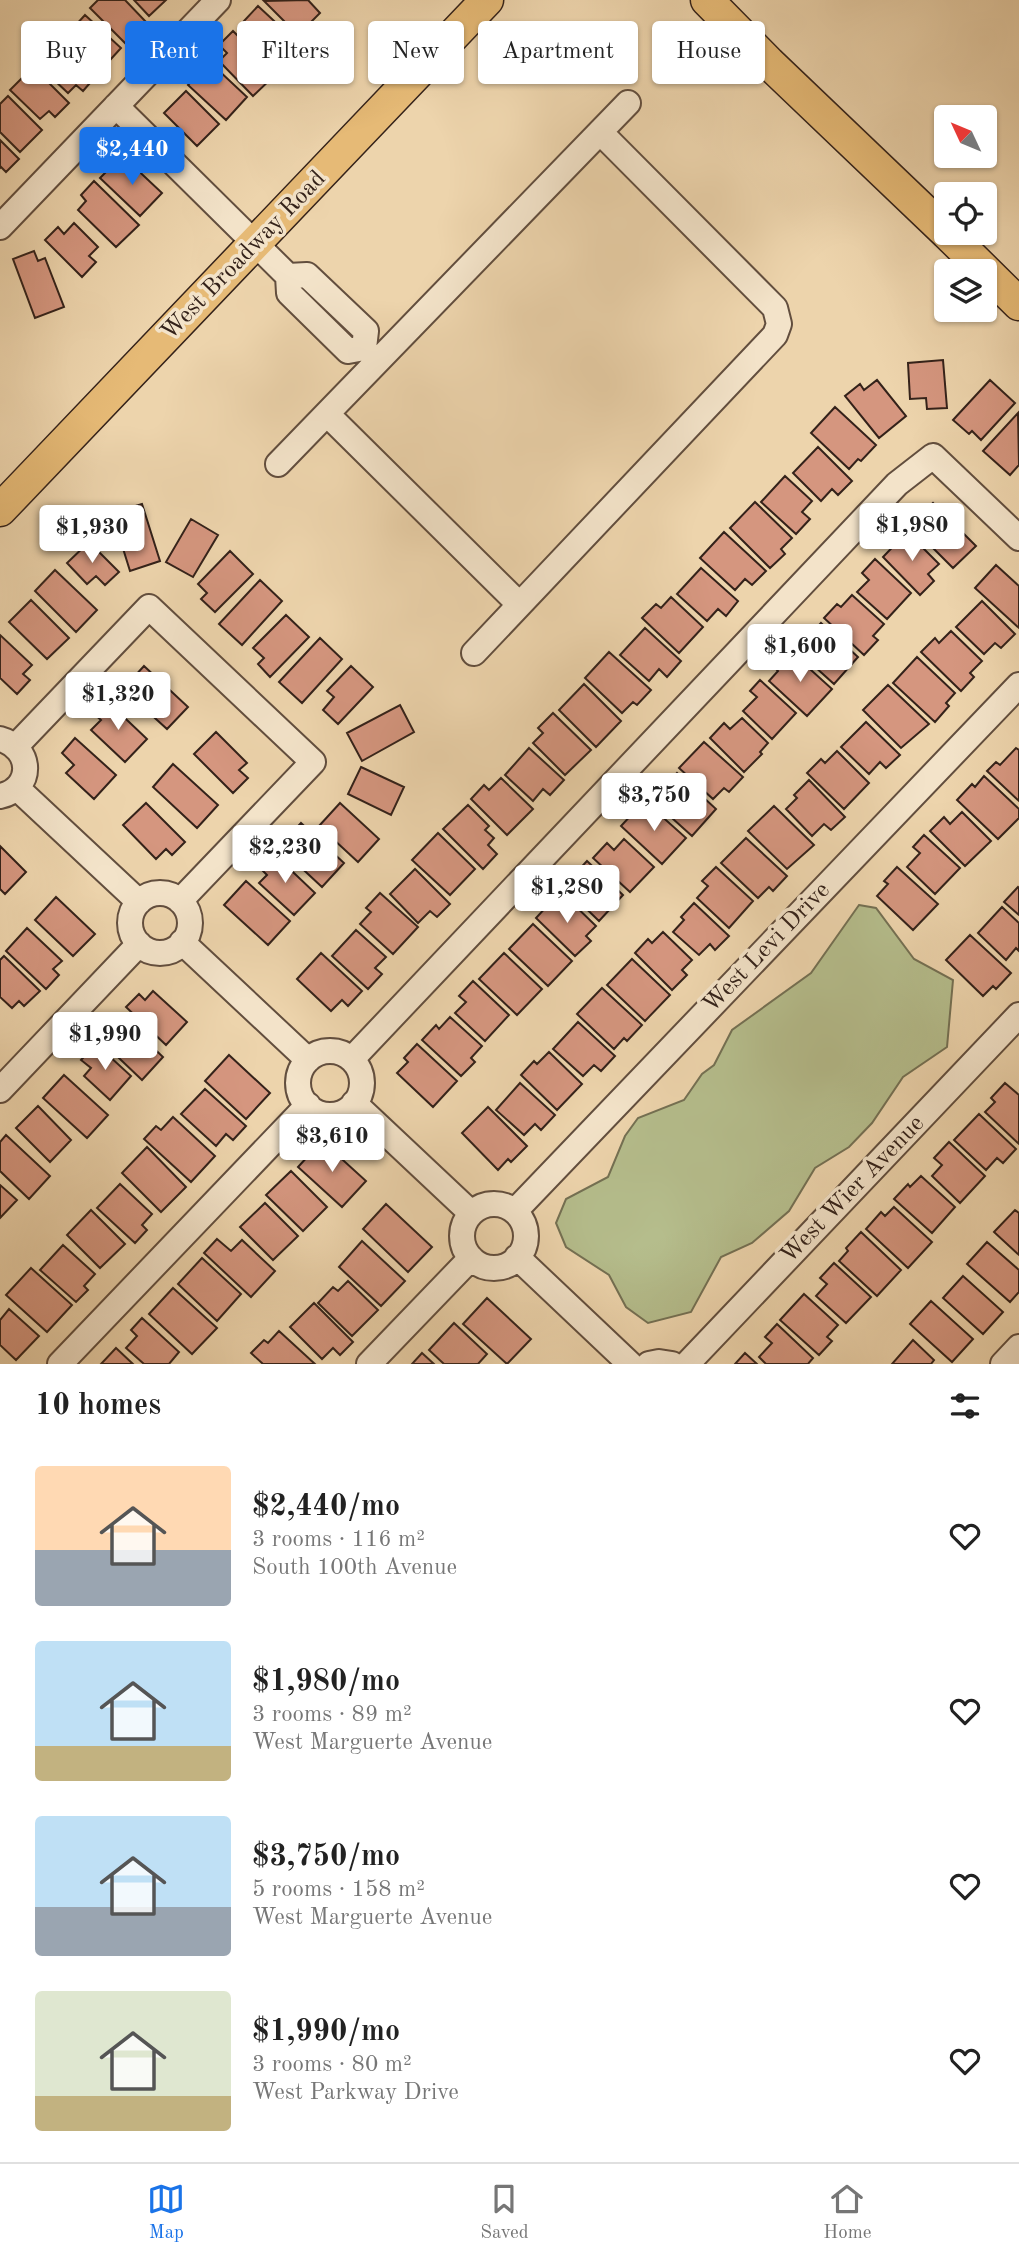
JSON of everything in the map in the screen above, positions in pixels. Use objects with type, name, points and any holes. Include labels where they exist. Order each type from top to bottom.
[{"type":"main road","name":"West Broadway Road","points":[[0,510],[487,0]]},
{"type":"main road","points":[[707,0],[934,221]]},
{"type":"main road","points":[[959,245],[1019,304]]},
{"type":"street","points":[[1,227],[218,0]]},
{"type":"street","points":[[278,464],[327,414],[371,355],[601,133],[628,103]]},
{"type":"street","points":[[116,106],[288,276],[289,293],[348,351],[371,355]]},
{"type":"street","points":[[474,653],[775,335],[779,324],[775,308],[601,133]]},
{"type":"street","points":[[327,414],[519,604]]},
{"type":"street","points":[[352,1059],[897,484],[933,456],[1019,538]]},
{"type":"street","points":[[139,902],[8,792],[25,771],[25,762],[8,743],[149,607],[313,762],[180,901]]},
{"type":"street","name":"West Levi Drive","points":[[515,1212],[1019,685]]},
{"type":"street","points":[[163,893],[180,901],[186,908],[190,927],[182,942],[173,950],[164,952],[155,952],[139,944],[133,936],[130,919],[139,902],[153,894],[163,893]]},
{"type":"street","points":[[182,942],[308,1060]]},
{"type":"street","points":[[0,1090],[139,944]]},
{"type":"street","name":"West Wier Avenue","points":[[687,1364],[1019,1015]]},
{"type":"street","points":[[330,1051],[352,1059],[362,1081],[354,1103],[332,1115],[316,1111],[308,1105],[300,1094],[298,1080],[308,1060],[314,1055],[330,1051]]},
{"type":"street","points":[[354,1103],[471,1213]]},
{"type":"street","points":[[60,1364],[308,1105]]},
{"type":"street","points":[[498,1204],[515,1212],[522,1220],[526,1239],[517,1258],[509,1264],[489,1267],[471,1258],[464,1246],[462,1232],[471,1213],[479,1208],[498,1204]]},
{"type":"street","points":[[369,1364],[471,1258]]},
{"type":"street","points":[[517,1258],[630,1364]]},
{"type":"street","points":[[1003,1364],[1019,1347]]},
{"type":"street","points":[[649,1364],[672,1364]]},
{"type":"green space","points":[[859,905],[876,908],[914,959],[953,980],[947,1047],[903,1077],[872,1123],[849,1147],[815,1168],[789,1211],[752,1243],[721,1257],[691,1312],[648,1323],[626,1307],[609,1275],[566,1247],[556,1223],[566,1199],[608,1177],[625,1136],[638,1118],[684,1100],[702,1074],[714,1065],[732,1030],[811,973]]},
{"type":"building","points":[[98,0],[125,0],[145,21],[125,21],[125,43],[111,29],[111,21],[103,21],[90,8]]},
{"type":"building","points":[[134,0],[166,0],[149,16]]},
{"type":"building","points":[[308,0],[320,13],[312,21],[284,21],[264,1]]},
{"type":"building","points":[[258,6],[274,21],[244,21]]},
{"type":"building","points":[[85,15],[92,21],[80,21]]},
{"type":"building","points":[[233,31],[237,35],[237,80],[223,65],[223,57],[227,53],[223,49],[223,41]]},
{"type":"building","points":[[111,39],[121,48],[111,59]]},
{"type":"building","points":[[223,75],[247,97],[226,120],[188,85],[223,84]]},
{"type":"building","points":[[21,79],[21,84],[50,84],[69,103],[55,117],[49,111],[40,119],[10,90]]},
{"type":"building","points":[[58,84],[89,84],[83,91],[76,85],[68,93]]},
{"type":"building","points":[[241,84],[266,84],[253,96]]},
{"type":"building","points":[[186,91],[219,124],[197,146],[164,113]]},
{"type":"building","points":[[8,96],[42,130],[20,152],[0,132],[0,104]]},
{"type":"building","points":[[0,140],[19,159],[6,172],[0,168]]},
{"type":"building","points":[[129,162],[162,193],[140,216],[100,178],[113,165],[116,168],[121,163],[124,167]]},
{"type":"building","points":[[94,181],[139,225],[116,247],[78,210],[86,201],[81,195]]},
{"type":"building","points":[[74,223],[98,247],[89,256],[96,262],[82,277],[45,240],[58,227],[64,234]]},
{"type":"building","points":[[34,251],[38,261],[45,258],[64,307],[35,318],[13,259]]},
{"type":"building","points":[[943,360],[947,408],[927,409],[926,398],[910,399],[908,363]]},
{"type":"building","points":[[877,380],[906,416],[879,438],[845,396],[860,384],[864,390]]},
{"type":"building","points":[[990,380],[1015,403],[981,440],[953,420]]},
{"type":"building","points":[[835,407],[876,445],[849,469],[811,433]]},
{"type":"building","points":[[1018,413],[1019,465],[1010,475],[983,451]]},
{"type":"building","points":[[818,447],[852,481],[838,495],[832,489],[821,501],[793,473]]},
{"type":"building","points":[[785,476],[812,501],[802,512],[810,519],[796,534],[761,502]]},
{"type":"building","points":[[755,502],[792,538],[781,549],[785,554],[770,568],[730,528]]},
{"type":"building","points":[[933,503],[976,546],[953,568],[910,525]]},
{"type":"building","points":[[142,504],[160,561],[130,571],[112,513]]},
{"type":"building","points":[[191,519],[218,535],[193,577],[166,562]]},
{"type":"building","points":[[724,532],[766,571],[752,585],[745,579],[735,590],[700,558]]},
{"type":"building","points":[[907,532],[939,564],[928,574],[934,581],[920,595],[883,557]]},
{"type":"building","points":[[89,542],[119,572],[105,585],[96,576],[87,584],[67,563]]},
{"type":"building","points":[[230,551],[253,574],[215,612],[201,599],[207,593],[198,584]]},
{"type":"building","points":[[875,559],[911,593],[887,619],[857,592],[869,580],[862,573]]},
{"type":"building","points":[[996,565],[1019,586],[1019,628],[975,588]]},
{"type":"building","points":[[701,568],[738,601],[726,616],[718,609],[707,621],[677,594]]},
{"type":"building","points":[[55,570],[97,610],[76,632],[35,591]]},
{"type":"building","points":[[260,580],[282,601],[242,645],[219,624]]},
{"type":"building","points":[[852,595],[884,624],[873,636],[878,640],[864,655],[824,618],[837,604],[841,607]]},
{"type":"building","points":[[671,597],[703,627],[679,653],[642,618],[656,604],[661,608]]},
{"type":"building","points":[[31,600],[69,638],[47,659],[9,622]]},
{"type":"building","points":[[982,601],[1015,634],[1001,648],[995,643],[984,654],[956,627]]},
{"type":"building","points":[[286,615],[309,637],[270,677],[258,664],[264,658],[253,648]]},
{"type":"building","points":[[821,623],[858,657],[834,684],[793,647],[808,631],[811,634]]},
{"type":"building","points":[[645,628],[681,661],[667,677],[659,669],[649,681],[620,655]]},
{"type":"building","points":[[951,631],[982,661],[970,673],[974,677],[961,691],[921,652],[935,638],[939,643]]},
{"type":"building","points":[[0,635],[32,665],[23,674],[30,680],[17,694],[0,678]]},
{"type":"building","points":[[320,638],[342,659],[302,703],[279,682]]},
{"type":"building","points":[[790,651],[832,689],[807,716],[769,681],[778,671],[775,668]]},
{"type":"building","points":[[609,652],[651,690],[637,705],[633,702],[622,713],[585,678]]},
{"type":"building","points":[[917,657],[955,693],[946,703],[949,706],[935,722],[893,683]]},
{"type":"building","points":[[144,666],[188,707],[167,729],[123,689]]},
{"type":"building","points":[[351,666],[373,687],[338,724],[323,710],[334,697],[327,691]]},
{"type":"building","points":[[760,680],[796,713],[772,739],[743,711],[757,697],[750,691]]},
{"type":"building","points":[[584,684],[621,721],[596,747],[559,710]]},
{"type":"building","points":[[888,685],[929,724],[901,748],[863,710]]},
{"type":"building","points":[[107,701],[147,739],[125,762],[91,730],[101,720],[94,714]]},
{"type":"building","points":[[400,705],[414,732],[362,761],[347,733]]},
{"type":"building","points":[[553,713],[591,750],[565,775],[533,743],[543,733],[538,728]]},
{"type":"building","points":[[742,718],[768,743],[760,752],[762,754],[744,772],[710,738],[724,723],[730,729]]},
{"type":"building","points":[[866,722],[900,755],[886,768],[880,762],[869,774],[841,747]]},
{"type":"building","points":[[216,732],[247,763],[239,770],[248,778],[233,793],[194,754]]},
{"type":"building","points":[[75,738],[116,775],[94,799],[66,773],[74,765],[62,753]]},
{"type":"building","points":[[704,742],[743,777],[729,792],[724,788],[713,799],[679,768]]},
{"type":"building","points":[[529,748],[564,780],[550,795],[543,789],[533,801],[505,775]]},
{"type":"building","points":[[1016,748],[1019,750],[1019,801],[987,771],[996,762],[1000,765]]},
{"type":"building","points":[[837,751],[869,783],[844,809],[807,773],[821,759],[825,763]]},
{"type":"building","points":[[173,764],[218,805],[197,828],[153,787]]},
{"type":"building","points":[[361,767],[404,787],[391,815],[348,794]]},
{"type":"building","points":[[677,773],[716,809],[692,836],[652,800]]},
{"type":"building","points":[[984,776],[1019,809],[1019,818],[998,839],[957,800],[972,784],[975,787]]},
{"type":"building","points":[[501,778],[533,809],[507,835],[471,799],[484,785],[489,790]]},
{"type":"building","points":[[809,780],[845,817],[831,830],[824,824],[812,836],[786,809],[797,798],[794,795]]},
{"type":"building","points":[[146,803],[185,842],[172,855],[166,849],[156,859],[123,825]]},
{"type":"building","points":[[340,803],[379,839],[358,862],[319,826]]},
{"type":"building","points":[[648,804],[686,838],[662,864],[621,826],[634,812],[638,815]]},
{"type":"building","points":[[468,805],[489,826],[485,830],[494,838],[488,845],[497,854],[483,869],[443,829]]},
{"type":"building","points":[[774,806],[814,845],[787,869],[748,831]]},
{"type":"building","points":[[962,812],[991,841],[965,866],[930,831],[944,817],[950,824]]},
{"type":"building","points":[[301,823],[344,863],[322,887],[279,847]]},
{"type":"building","points":[[438,833],[475,869],[450,895],[412,860]]},
{"type":"building","points":[[924,835],[960,868],[935,894],[907,867],[920,853],[913,847]]},
{"type":"building","points":[[746,838],[787,876],[773,891],[769,887],[758,898],[721,863]]},
{"type":"building","points":[[624,839],[654,867],[630,892],[593,858],[607,843],[614,850]]},
{"type":"building","points":[[0,846],[26,872],[5,894],[0,889]]},
{"type":"building","points":[[274,854],[315,893],[294,915],[259,883],[267,875],[261,869]]},
{"type":"building","points":[[587,861],[623,895],[599,921],[570,893],[581,882],[574,875]]},
{"type":"building","points":[[716,867],[753,901],[729,928],[697,898],[708,886],[702,881]]},
{"type":"building","points":[[897,867],[938,904],[913,930],[877,896],[888,884],[884,881]]},
{"type":"building","points":[[415,869],[450,904],[437,917],[430,911],[418,923],[390,894]]},
{"type":"building","points":[[246,881],[290,921],[268,945],[224,905]]},
{"type":"building","points":[[1019,888],[1019,915],[1004,902]]},
{"type":"building","points":[[380,893],[418,927],[393,954],[360,924],[371,912],[366,908]]},
{"type":"building","points":[[564,895],[596,926],[586,936],[591,941],[575,956],[536,918],[548,905],[552,908]]},
{"type":"building","points":[[56,897],[95,934],[73,956],[35,920]]},
{"type":"building","points":[[694,903],[729,936],[715,950],[710,944],[699,955],[673,932],[684,920],[681,917]]},
{"type":"building","points":[[1002,907],[1019,923],[1019,951],[1016,948],[1006,960],[978,933]]},
{"type":"building","points":[[533,924],[572,961],[548,986],[509,949]]},
{"type":"building","points":[[27,928],[62,961],[53,969],[59,975],[46,989],[6,951]]},
{"type":"building","points":[[356,930],[386,957],[375,968],[382,974],[368,989],[332,956]]},
{"type":"building","points":[[663,932],[692,960],[682,970],[687,975],[672,990],[635,953],[648,939],[652,943]]},
{"type":"building","points":[[970,935],[1011,973],[996,989],[993,986],[983,996],[946,960]]},
{"type":"building","points":[[321,953],[362,991],[348,1006],[342,1000],[331,1011],[297,979]]},
{"type":"building","points":[[504,953],[542,989],[517,1015],[479,979]]},
{"type":"building","points":[[4,956],[40,991],[24,1006],[19,1001],[12,1008],[0,997],[0,960]]},
{"type":"building","points":[[632,959],[670,995],[645,1021],[607,985]]},
{"type":"building","points":[[473,981],[509,1015],[485,1041],[455,1013],[466,1002],[459,996]]},
{"type":"building","points":[[602,988],[642,1025],[627,1041],[624,1038],[614,1049],[577,1014]]},
{"type":"building","points":[[153,991],[187,1022],[166,1045],[126,1007],[139,994],[145,1000]]},
{"type":"building","points":[[120,1016],[163,1057],[142,1080],[99,1039]]},
{"type":"building","points":[[450,1017],[482,1046],[471,1058],[475,1062],[461,1076],[422,1040],[436,1025],[439,1029]]},
{"type":"building","points":[[578,1022],[615,1056],[601,1071],[594,1065],[583,1076],[553,1049]]},
{"type":"building","points":[[96,1044],[131,1076],[110,1100],[84,1076],[91,1068],[81,1060]]},
{"type":"building","points":[[417,1044],[457,1081],[433,1107],[397,1073],[408,1062],[404,1058]]},
{"type":"building","points":[[549,1052],[582,1084],[557,1110],[521,1075],[534,1061],[537,1064]]},
{"type":"building","points":[[229,1055],[270,1093],[246,1119],[205,1081]]},
{"type":"building","points":[[64,1075],[108,1115],[87,1138],[43,1098]]},
{"type":"building","points":[[520,1083],[555,1115],[541,1130],[535,1124],[524,1135],[496,1110]]},
{"type":"building","points":[[1005,1083],[1019,1095],[1019,1144],[985,1112],[995,1102],[991,1098]]},
{"type":"building","points":[[205,1089],[246,1126],[233,1140],[226,1134],[216,1146],[181,1114]]},
{"type":"building","points":[[38,1106],[71,1140],[50,1162],[16,1128]]},
{"type":"building","points":[[488,1107],[527,1146],[511,1162],[508,1159],[498,1170],[462,1133]]},
{"type":"building","points":[[979,1114],[1016,1149],[1003,1163],[997,1158],[986,1170],[954,1140]]},
{"type":"building","points":[[173,1117],[215,1156],[191,1182],[144,1139],[156,1126],[161,1130]]},
{"type":"building","points":[[6,1135],[50,1176],[29,1199],[0,1171],[0,1142]]},
{"type":"building","points":[[322,1141],[366,1181],[342,1207],[298,1167]]},
{"type":"building","points":[[949,1142],[985,1176],[960,1203],[932,1176],[942,1165],[934,1158]]},
{"type":"building","points":[[147,1147],[186,1187],[161,1212],[122,1173]]},
{"type":"building","points":[[291,1171],[327,1207],[303,1231],[266,1195]]},
{"type":"building","points":[[921,1176],[955,1207],[932,1233],[894,1199],[908,1184],[910,1187]]},
{"type":"building","points":[[120,1184],[152,1214],[142,1225],[147,1230],[135,1243],[97,1208]]},
{"type":"building","points":[[0,1185],[17,1200],[0,1218]]},
{"type":"building","points":[[265,1203],[298,1236],[273,1260],[240,1227]]},
{"type":"building","points":[[386,1204],[432,1247],[408,1272],[363,1229]]},
{"type":"building","points":[[894,1207],[932,1242],[908,1268],[866,1229],[881,1212],[885,1216]]},
{"type":"building","points":[[91,1210],[125,1244],[100,1268],[67,1235]]},
{"type":"building","points":[[1015,1210],[1019,1213],[1019,1255],[994,1232]]},
{"type":"building","points":[[861,1232],[901,1270],[877,1296],[839,1261],[848,1251],[846,1248]]},
{"type":"building","points":[[217,1239],[231,1251],[242,1240],[275,1271],[251,1297],[204,1253]]},
{"type":"building","points":[[362,1241],[405,1281],[381,1306],[339,1267]]},
{"type":"building","points":[[987,1242],[1019,1270],[1019,1292],[1010,1302],[967,1264]]},
{"type":"building","points":[[63,1245],[95,1274],[84,1286],[88,1290],[76,1302],[40,1270]]},
{"type":"building","points":[[202,1258],[241,1294],[217,1321],[178,1284]]},
{"type":"building","points":[[834,1263],[871,1297],[846,1323],[816,1296],[827,1284],[820,1278]]},
{"type":"building","points":[[31,1268],[72,1305],[47,1332],[6,1295]]},
{"type":"building","points":[[963,1276],[1003,1312],[983,1334],[943,1298]]},
{"type":"building","points":[[348,1281],[378,1310],[352,1336],[318,1303],[333,1287],[338,1291]]},
{"type":"building","points":[[173,1288],[217,1328],[192,1354],[149,1314]]},
{"type":"building","points":[[804,1294],[838,1325],[827,1337],[832,1341],[819,1355],[780,1320]]},
{"type":"building","points":[[487,1298],[531,1339],[507,1364],[463,1324]]},
{"type":"building","points":[[931,1301],[973,1339],[952,1362],[910,1324]]},
{"type":"building","points":[[314,1303],[353,1342],[340,1355],[333,1348],[322,1359],[290,1327]]},
{"type":"building","points":[[9,1309],[39,1336],[16,1360],[0,1345],[0,1320]]},
{"type":"building","points":[[142,1318],[179,1352],[169,1364],[144,1364],[126,1348],[137,1336],[131,1330]]},
{"type":"building","points":[[454,1323],[487,1354],[478,1364],[444,1364],[429,1350]]},
{"type":"building","points":[[777,1324],[813,1358],[808,1364],[766,1364],[759,1357],[772,1343],[765,1337]]},
{"type":"building","points":[[279,1331],[315,1364],[263,1364],[251,1353],[264,1340],[268,1343]]},
{"type":"building","points":[[913,1340],[934,1360],[931,1364],[892,1364]]},
{"type":"building","points":[[116,1348],[133,1364],[101,1364]]},
{"type":"building","points":[[422,1353],[434,1364],[412,1364]]},
{"type":"building","points":[[745,1353],[757,1364],[735,1364]]}]
